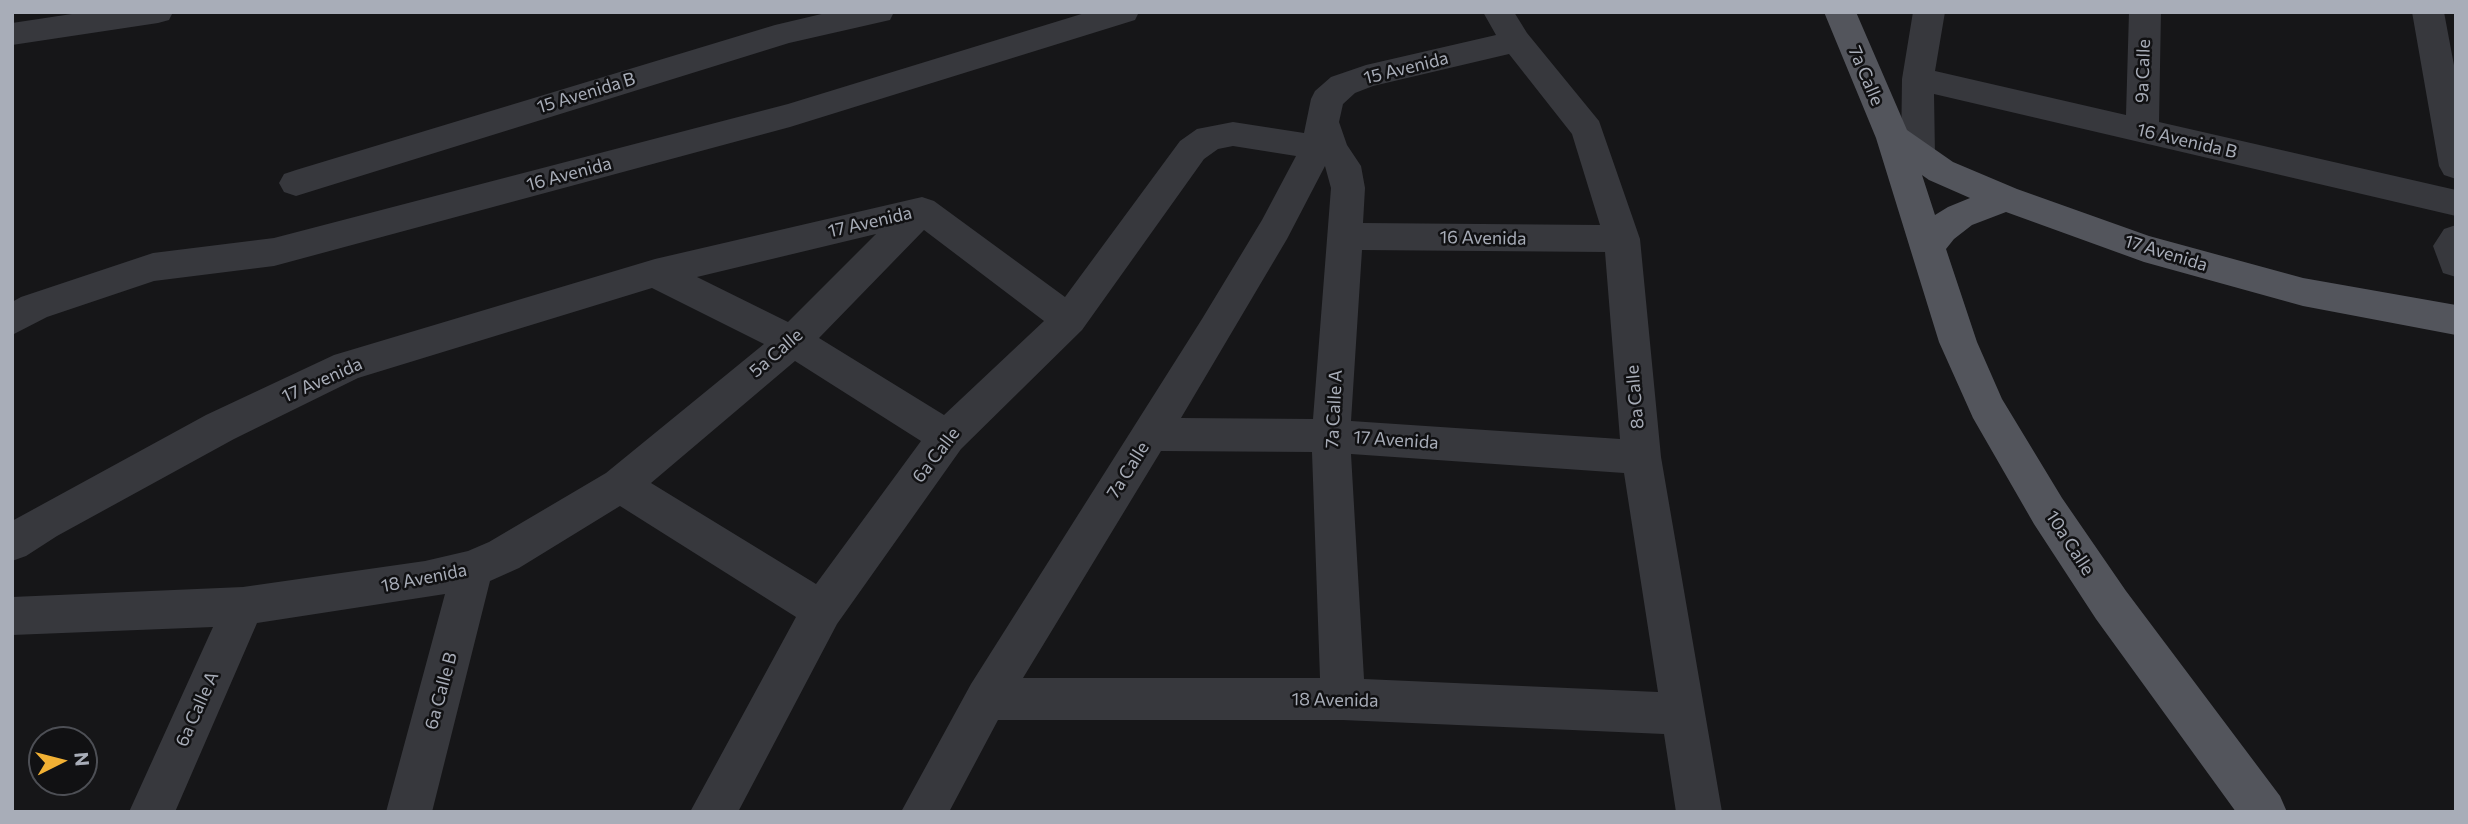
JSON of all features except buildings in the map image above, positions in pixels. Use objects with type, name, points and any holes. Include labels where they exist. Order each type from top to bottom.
[{"type":"main road","name":"7a Calle","points":[[1840,12],[1906,147]]},
{"type":"main road","name":"17 Avenida","points":[[1906,147],[1941,171],[2005,198],[2144,248],[2303,292],[2456,320]]},
{"type":"main road","name":"10a Calle","points":[[1906,147],[1929,246],[1958,342],[1987,407],[2111,605],[2264,812]]},
{"type":"main road","points":[[1929,246],[1942,229],[1960,216],[2005,198]]},
{"type":"street","points":[[12,34],[158,12]]},
{"type":"street","name":"15 Avenida B","points":[[296,183],[786,33],[879,12]]},
{"type":"street","name":"16 Avenida","points":[[12,320],[34,307],[153,267],[274,252],[790,115],[1124,12]]},
{"type":"street","name":"8a Calle","points":[[1499,12],[1516,41],[1587,130],[1622,239],[1641,457],[1699,812]]},
{"type":"street","points":[[1906,147],[1929,12]]},
{"type":"street","name":"9a Calle","points":[[2142,131],[2145,12]]},
{"type":"street","points":[[2428,12],[2456,166]]},
{"type":"street","points":[[12,55],[90,22]]},
{"type":"street","name":"15 Avenida","points":[[1321,136],[1327,99],[1343,85],[1366,76],[1516,41]]},
{"type":"street","name":"16 Avenida B","points":[[1917,89],[2142,131],[2456,203]]},
{"type":"street","name":"6a Calle","points":[[713,812],[822,610],[947,437],[1069,320],[1192,150],[1209,138],[1233,134],[1321,136]]},
{"type":"street","name":"7a Calle A","points":[[1321,136],[1344,166],[1348,188],[1331,436],[1343,699]]},
{"type":"street","name":"7a Calle","points":[[924,812],[986,699],[1275,229],[1321,136]]},
{"type":"street","points":[[922,210],[1069,320]]},
{"type":"street","name":"17 Avenida","points":[[12,543],[43,523],[220,427],[347,366],[655,273],[922,210]]},
{"type":"street","name":"5a Calle","points":[[620,485],[793,341],[922,210]]},
{"type":"street","name":"16 Avenida","points":[[1345,236],[1622,239]]},
{"type":"street","points":[[2456,239],[2451,246],[2456,263]]},
{"type":"street","points":[[655,273],[793,341],[947,437]]},
{"type":"street","name":"17 Avenida","points":[[1151,434],[1331,436],[1641,457]]},
{"type":"street","points":[[620,485],[822,610]]},
{"type":"street","name":"18 Avenida","points":[[12,616],[243,606],[425,580],[472,569],[504,555],[620,485]]},
{"type":"street","name":"6a Calle B","points":[[409,812],[472,569]]},
{"type":"street","name":"6a Calle A","points":[[152,812],[243,606]]},
{"type":"street","name":"18 Avenida","points":[[986,699],[1343,699],[1683,714]]}]
